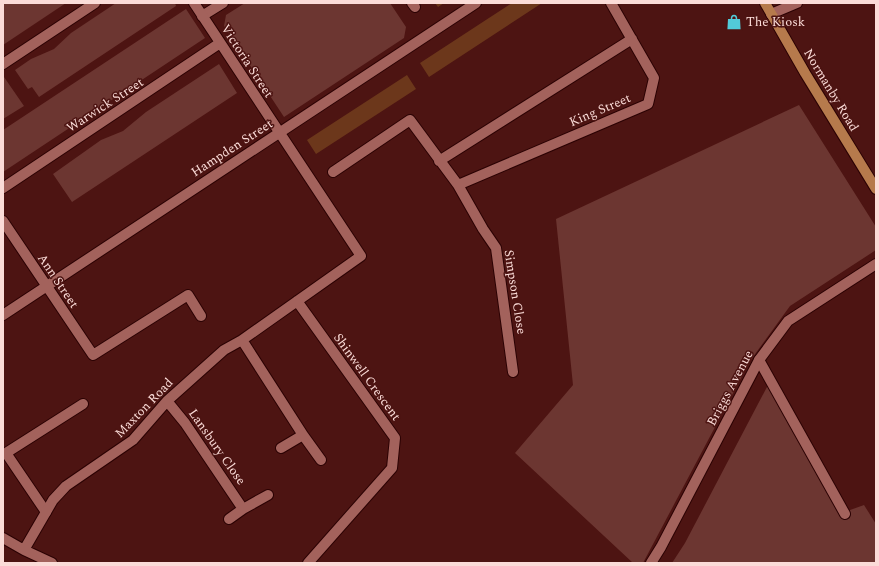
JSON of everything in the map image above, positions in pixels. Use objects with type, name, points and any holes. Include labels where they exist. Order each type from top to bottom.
[{"type":"street","points":[[3,64],[95,3]]},
{"type":"street","name":"Victoria Street","points":[[194,3],[279,133]]},
{"type":"street","points":[[202,16],[224,3]]},
{"type":"street","name":"Hampden Street","points":[[3,315],[476,3]]},
{"type":"street","name":"King Street","points":[[458,185],[648,104],[654,78],[611,3]]},
{"type":"street","name":"Normanby Road","points":[[765,3],[805,73],[876,189]]},
{"type":"street","points":[[771,14],[797,3]]},
{"type":"street","points":[[439,161],[632,39]]},
{"type":"street","name":"Warwick Street","points":[[3,188],[220,43]]},
{"type":"street","name":"Simpson Close","points":[[333,172],[410,120],[458,185],[483,229],[496,248],[514,372]]},
{"type":"street","name":"Maxton Road","points":[[24,550],[53,500],[66,486],[133,440],[167,401],[224,350],[242,340],[361,256],[279,133]]},
{"type":"street","name":"Ann Street","points":[[3,222],[93,355],[188,295],[201,316]]},
{"type":"street","name":"Briggs Avenue","points":[[651,563],[661,547],[759,360],[788,321],[876,264]]},
{"type":"street","name":"Shinwell Crescent","points":[[297,301],[395,438],[392,468],[308,563]]},
{"type":"street","points":[[242,340],[303,435],[322,460]]},
{"type":"street","points":[[759,360],[845,514]]},
{"type":"street","name":"Lansbury Close","points":[[167,401],[185,423],[243,510]]},
{"type":"street","points":[[46,512],[6,453],[83,404]]},
{"type":"street","points":[[281,448],[303,435]]},
{"type":"street","points":[[229,519],[268,494]]},
{"type":"street","points":[[3,538],[52,563]]},
{"type":"shaded area","points":[[3,3],[66,3],[3,45]]},
{"type":"shaded area","points":[[116,3],[175,3],[176,6],[39,97],[32,87],[28,89],[15,70],[31,59],[54,49],[71,33]]},
{"type":"shaded area","points":[[245,3],[390,3],[406,27],[404,38],[284,117],[224,26],[226,15]]},
{"type":"shaded area","points":[[186,9],[205,38],[3,172],[3,130]]},
{"type":"shaded area","points":[[219,64],[237,93],[72,202],[53,174],[101,140],[123,131],[146,112]]},
{"type":"shaded area","points":[[3,77],[24,106],[3,119]]},
{"type":"shaded area","points":[[799,105],[876,227],[876,250],[790,306],[750,361],[643,563],[633,563],[515,453],[573,385],[556,219]]},
{"type":"shaded area","points":[[768,385],[839,514],[864,505],[876,524],[876,563],[672,563],[685,543]]},
{"type":"building","points":[[435,3],[444,3],[438,7]]},
{"type":"building","points":[[512,3],[542,3],[429,77],[420,63]]},
{"type":"building","points":[[407,75],[416,89],[316,154],[307,140]]},
{"type":"place","name":"The Kiosk","points":[[734,22]]}]
